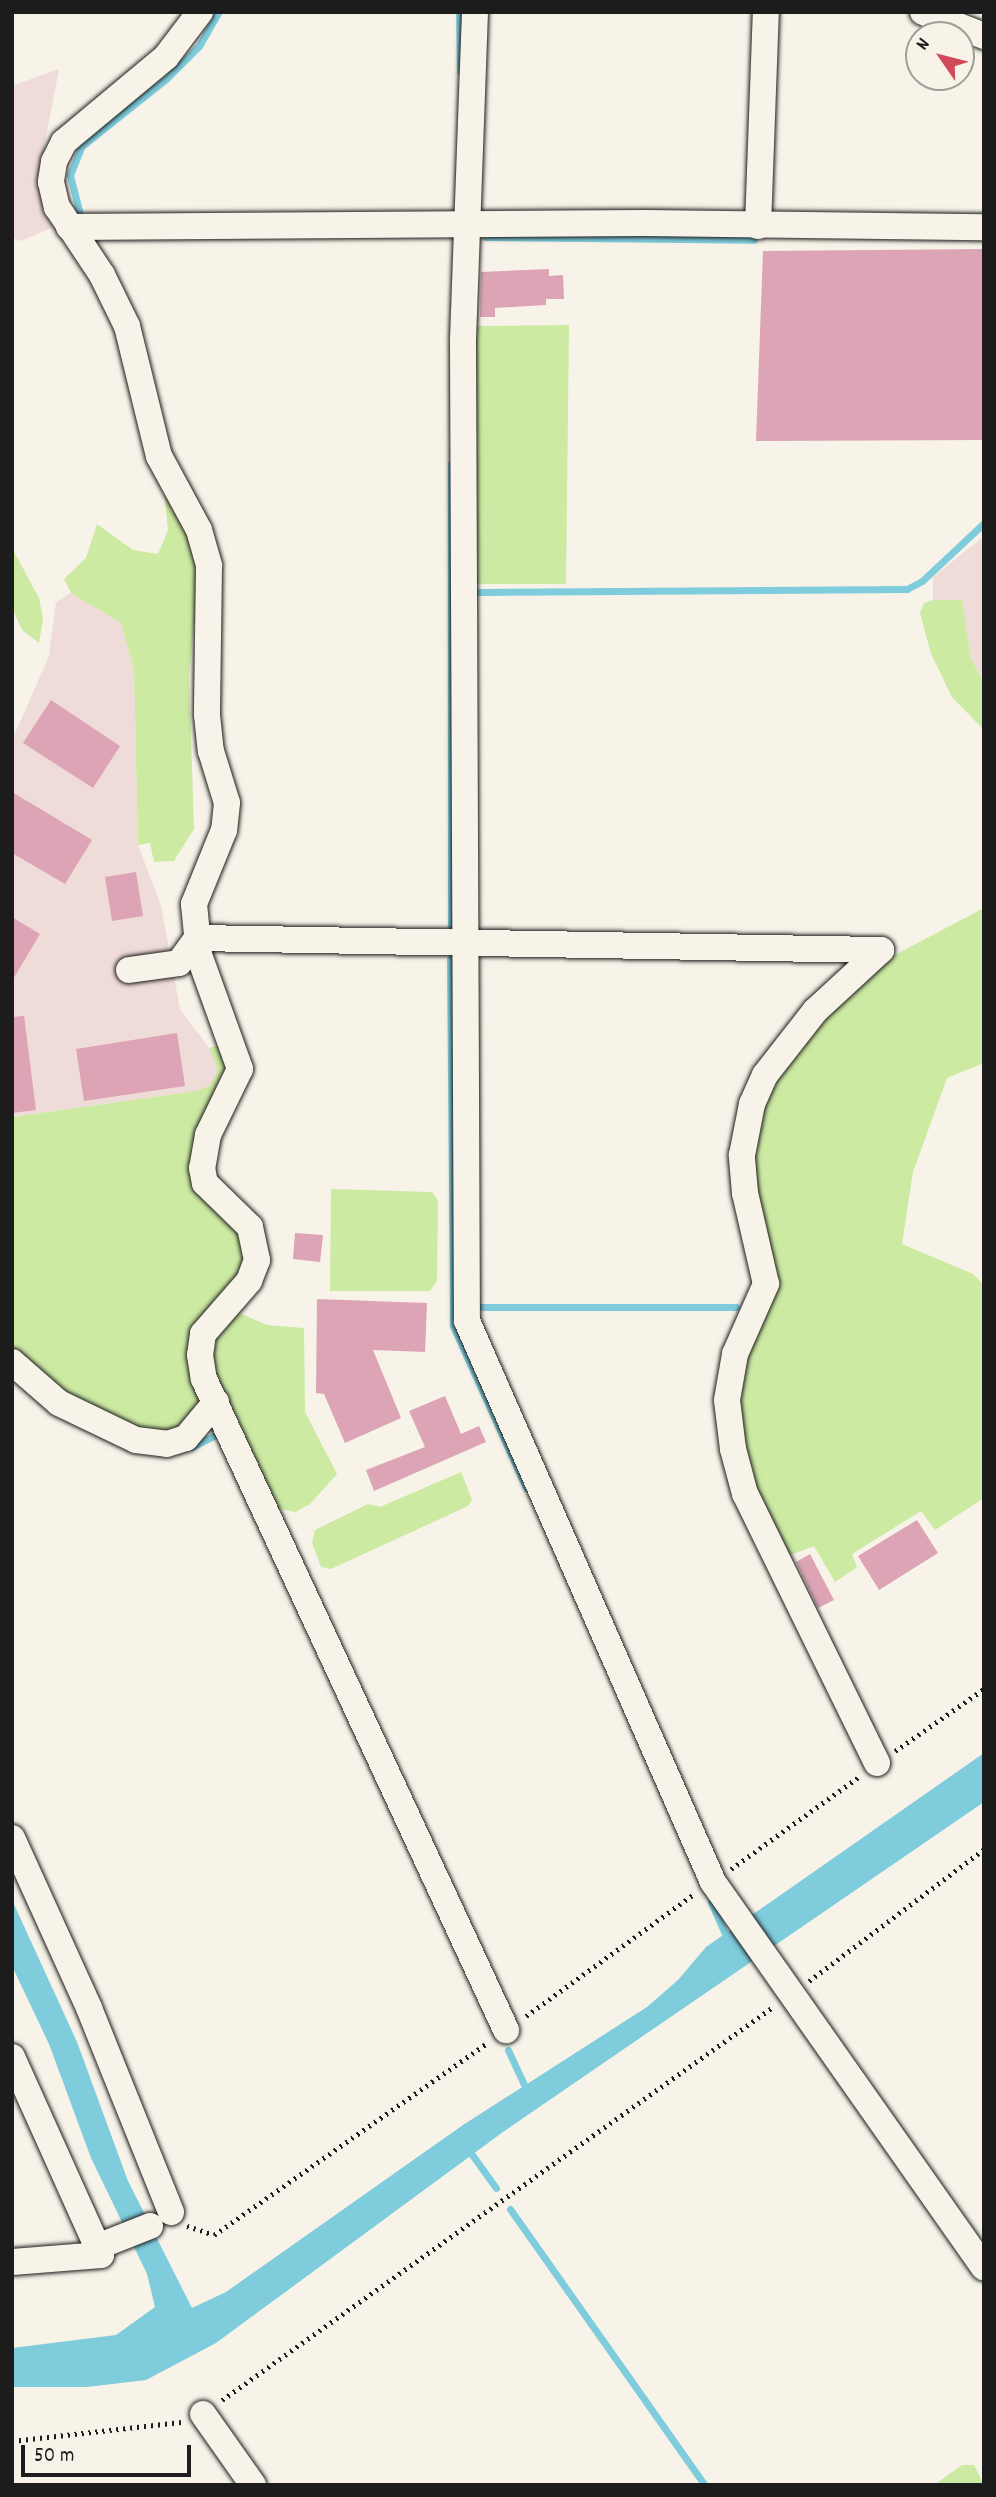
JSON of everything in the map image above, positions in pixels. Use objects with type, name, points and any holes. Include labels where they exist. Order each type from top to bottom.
[{"type":"street","points":[[200,12],[166,57],[64,142],[54,162],[51,182],[69,227],[102,275],[127,326],[159,456],[205,546],[209,619],[206,715],[211,751],[227,803],[224,830],[197,895],[197,938],[199,956],[240,1069],[208,1135],[202,1168],[205,1183],[250,1227],[257,1260],[249,1281],[213,1320],[200,1343],[205,1379],[506,2030]]},
{"type":"street","points":[[475,12],[463,343],[467,1321],[713,1882],[789,1996],[984,2267]]},
{"type":"street","points":[[758,226],[766,12]]},
{"type":"street","points":[[923,12],[984,36]]},
{"type":"street","points":[[69,227],[984,227]]},
{"type":"street","points":[[197,938],[881,950],[815,1011],[765,1075],[752,1104],[742,1155],[745,1193],[766,1284],[735,1354],[727,1400],[733,1448],[745,1494],[877,1763]]},
{"type":"street","points":[[129,970],[178,963],[197,938]]},
{"type":"street","points":[[12,1362],[59,1403],[136,1440],[167,1444],[186,1438],[216,1402]]},
{"type":"street","points":[[12,1838],[89,2008],[160,2219],[97,2247]]},
{"type":"street","points":[[12,2057],[101,2255],[12,2262]]},
{"type":"street","points":[[203,2414],[253,2485]]},
{"type":"path","points":[[160,2219],[214,2235],[984,1689]]},
{"type":"path","points":[[12,2441],[194,2420],[454,2230],[789,1996],[984,1849]]},
{"type":"shaded area","points":[[59,69],[40,169],[43,211],[53,227],[21,241],[12,238],[12,86]]},
{"type":"shaded area","points":[[984,536],[984,683],[971,658],[962,600],[933,600],[933,577]]},
{"type":"shaded area","points":[[71,593],[121,623],[134,670],[138,845],[161,906],[180,1009],[209,1048],[218,1071],[210,1085],[196,1091],[12,1117],[12,740],[49,656],[56,602]]},
{"type":"green space","points":[[569,325],[566,584],[477,584],[471,407],[477,326]]},
{"type":"green space","points":[[164,492],[185,519],[198,579],[189,676],[194,829],[174,861],[154,862],[150,843],[138,845],[134,670],[121,623],[71,593],[64,579],[86,558],[97,524],[133,550],[158,554],[168,530]]},
{"type":"green space","points":[[12,548],[39,598],[43,619],[39,643],[22,630],[14,612]]},
{"type":"green space","points":[[933,600],[962,600],[971,658],[984,683],[984,730],[952,697],[931,654],[920,613],[924,603]]},
{"type":"green space","points":[[984,908],[984,1063],[947,1078],[913,1172],[902,1244],[973,1274],[984,1285],[984,1498],[935,1530],[921,1511],[852,1554],[857,1567],[835,1582],[814,1546],[783,1558],[752,1490],[736,1415],[739,1370],[775,1289],[751,1149],[760,1108],[778,1069],[857,984],[891,957]]},
{"type":"green space","points":[[226,1043],[234,1070],[196,1172],[239,1221],[253,1265],[213,1314],[204,1409],[171,1437],[118,1425],[12,1361],[12,1117],[196,1091],[210,1085],[218,1071],[209,1048]]},
{"type":"green space","points":[[331,1189],[432,1192],[438,1200],[437,1281],[430,1291],[330,1291]]},
{"type":"green space","points":[[235,1311],[267,1325],[304,1328],[305,1412],[337,1474],[310,1504],[295,1512],[276,1508],[216,1389],[209,1335]]},
{"type":"green space","points":[[461,1472],[472,1500],[468,1506],[331,1569],[321,1567],[312,1543],[315,1530],[368,1504],[380,1507]]},
{"type":"green space","points":[[962,2465],[974,2465],[984,2485],[934,2485]]},
{"type":"water","points":[[984,1753],[984,1802],[503,2132],[216,2343],[146,2380],[87,2387],[12,2387],[12,2348],[116,2335],[155,2307],[147,2274],[91,2158],[49,2044],[12,1966],[12,1900],[77,2042],[128,2181],[192,2308],[226,2292],[463,2125],[647,2007],[678,1980],[706,1947]]},
{"type":"building","points":[[984,249],[984,440],[756,441],[763,251]]},
{"type":"building","points":[[549,269],[549,276],[563,275],[564,299],[546,299],[546,305],[495,308],[495,317],[480,317],[481,272]]},
{"type":"building","points":[[51,700],[120,746],[93,788],[23,743]]},
{"type":"building","points":[[12,792],[92,840],[65,884],[12,853]]},
{"type":"building","points":[[136,872],[143,916],[112,921],[105,877]]},
{"type":"building","points":[[12,917],[40,934],[12,981]]},
{"type":"building","points":[[24,1016],[36,1110],[12,1113],[12,1017]]},
{"type":"building","points":[[177,1033],[185,1086],[84,1101],[76,1049]]},
{"type":"building","points":[[295,1233],[323,1235],[320,1262],[293,1259]]},
{"type":"building","points":[[317,1299],[427,1303],[425,1352],[373,1350],[401,1418],[345,1443],[324,1394],[316,1393]]},
{"type":"building","points":[[445,1396],[461,1434],[479,1426],[486,1442],[374,1491],[366,1470],[425,1447],[409,1411]]},
{"type":"building","points":[[917,1520],[938,1553],[879,1590],[858,1556]]},
{"type":"building","points":[[810,1554],[834,1600],[818,1608],[796,1562]]},
{"type":"waterway","points":[[80,214],[70,175],[82,146],[166,79],[199,46],[219,12]]},
{"type":"waterway","points":[[459,12],[460,71]]},
{"type":"waterway","points":[[486,237],[754,240]]},
{"type":"waterway","points":[[451,464],[451,925]]},
{"type":"waterway","points":[[479,592],[907,589],[922,581],[984,523]]},
{"type":"waterway","points":[[450,959],[453,1326],[526,1488]]},
{"type":"waterway","points":[[475,1307],[736,1307]]},
{"type":"waterway","points":[[192,1447],[219,1433]]},
{"type":"waterway","points":[[711,1902],[729,1943]]},
{"type":"waterway","points":[[508,2050],[528,2093]]},
{"type":"waterway","points":[[468,2149],[496,2188]]},
{"type":"waterway","points":[[510,2209],[705,2485]]}]
